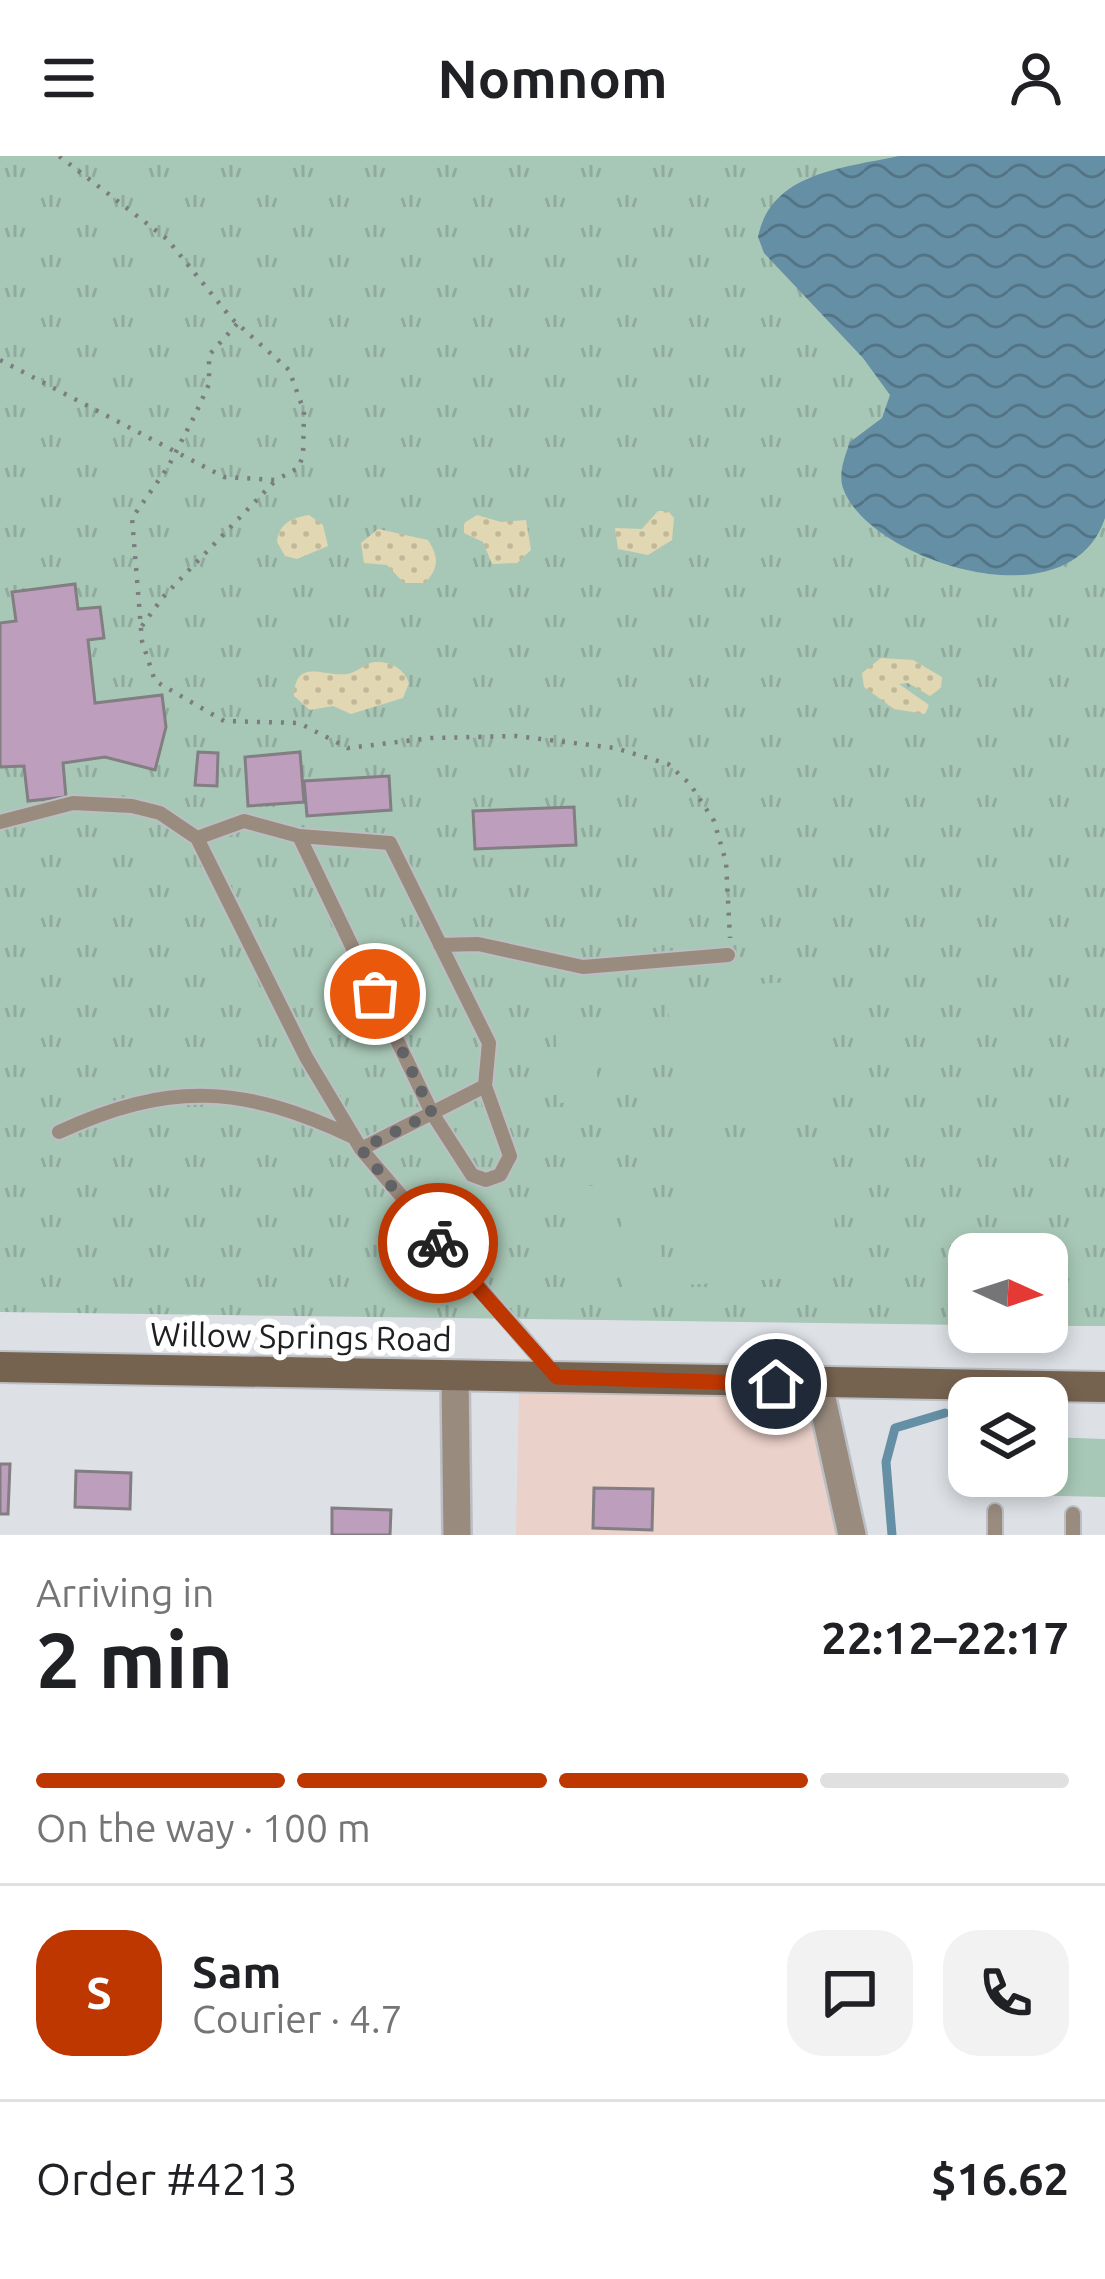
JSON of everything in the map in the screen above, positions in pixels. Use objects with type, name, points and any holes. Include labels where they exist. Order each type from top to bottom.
[{"type":"main road","name":"Willow Springs Road","points":[[0,1366],[1105,1387]]},
{"type":"street","points":[[455,1376],[457,1535]]},
{"type":"street","points":[[819,1385],[852,1535]]},
{"type":"lane","points":[[0,821],[74,803],[132,806],[160,813],[197,838],[306,1057],[357,1143],[557,1377]]},
{"type":"lane","points":[[197,838],[244,821],[299,836],[390,843],[489,1043],[485,1087],[509,1148],[509,1163],[500,1175],[486,1180],[472,1175],[432,1113],[299,836]]},
{"type":"lane","points":[[440,945],[478,944],[583,967],[728,955]]},
{"type":"lane","points":[[357,1143],[485,1087]]},
{"type":"lane","points":[[58,1132],[106,1111],[204,1094],[244,1096],[292,1108],[357,1143]]},
{"type":"lane","points":[[995,1511],[995,1535]]},
{"type":"lane","points":[[1072,1535],[1073,1514]]},
{"type":"path","points":[[59,156],[167,239],[237,324],[289,370],[304,411],[303,456],[298,468],[275,480],[164,596],[141,627]]},
{"type":"path","points":[[237,324],[209,356],[209,384],[177,451],[132,518],[141,627],[155,681],[224,721],[299,723],[349,748],[431,738],[516,736],[615,748],[668,764],[690,784],[714,821],[733,916],[728,955]]},
{"type":"path","points":[[0,360],[224,477],[275,480]]},
{"type":"shaded area","points":[[519,1391],[813,1399],[838,1535],[516,1535]]},
{"type":"green space","points":[[0,156],[1105,156],[1105,1326],[1068,1326],[1068,1233],[948,1233],[948,1325],[0,1312]]},
{"type":"green space","points":[[821,980],[830,1118],[677,1128],[667,990]]},
{"type":"green space","points":[[643,992],[648,1071],[610,1074],[605,995]]},
{"type":"green space","points":[[593,1021],[599,1100],[560,1103],[555,1024]]},
{"type":"green space","points":[[829,1137],[838,1275],[685,1285],[676,1147]]},
{"type":"green space","points":[[603,1185],[609,1264],[570,1267],[565,1188]]},
{"type":"green space","points":[[658,1206],[664,1285],[625,1288],[620,1209]]},
{"type":"green space","points":[[1068,1438],[1105,1439],[1105,1497],[1068,1496]]},
{"type":"sand","points":[[658,511],[668,511],[674,518],[672,540],[648,555],[618,549],[615,528],[642,529]]},
{"type":"sand","points":[[309,515],[323,525],[328,546],[297,559],[285,556],[277,542],[280,530]]},
{"type":"sand","points":[[477,515],[501,522],[526,520],[531,550],[517,563],[492,564],[483,542],[464,533],[464,523]]},
{"type":"sand","points":[[378,529],[428,540],[436,562],[425,583],[404,583],[387,565],[364,563],[361,543]]},
{"type":"sand","points":[[881,658],[913,660],[942,677],[941,688],[930,696],[908,683],[899,684],[929,705],[925,714],[894,709],[864,687],[862,673]]},
{"type":"sand","points":[[374,662],[391,664],[404,673],[409,683],[403,698],[351,714],[333,706],[310,710],[294,696],[299,677],[305,673],[347,674]]},
{"type":"water","points":[[899,156],[1105,156],[1105,518],[1084,551],[1052,570],[1012,575],[969,570],[927,557],[889,538],[859,514],[843,488],[850,442],[882,418],[890,395],[863,358],[764,253],[758,237],[766,215],[794,186],[834,170]]},
{"type":"building","points":[[75,584],[78,609],[100,607],[104,638],[88,640],[95,703],[162,695],[166,727],[155,770],[105,757],[63,763],[66,797],[28,801],[24,766],[0,767],[0,623],[16,621],[12,592]]},
{"type":"building","points":[[198,752],[218,753],[217,786],[195,785]]},
{"type":"building","points":[[300,752],[304,802],[248,806],[245,757]]},
{"type":"building","points":[[389,776],[391,810],[307,816],[304,781]]},
{"type":"building","points":[[574,807],[576,845],[475,849],[473,811]]},
{"type":"building","points":[[0,1464],[10,1464],[8,1514],[0,1514]]},
{"type":"building","points":[[76,1471],[131,1473],[130,1509],[75,1507]]},
{"type":"building","points":[[594,1488],[653,1489],[652,1530],[593,1528]]},
{"type":"building","points":[[332,1508],[391,1510],[390,1535],[332,1535]]},
{"type":"waterway","points":[[892,1535],[886,1462],[895,1428],[945,1413]]},
{"type":"way so far","points":[[375,994],[432,1113],[361,1149],[438,1243]]},
{"type":"route","points":[[438,1243],[557,1377],[776,1384]]}]
